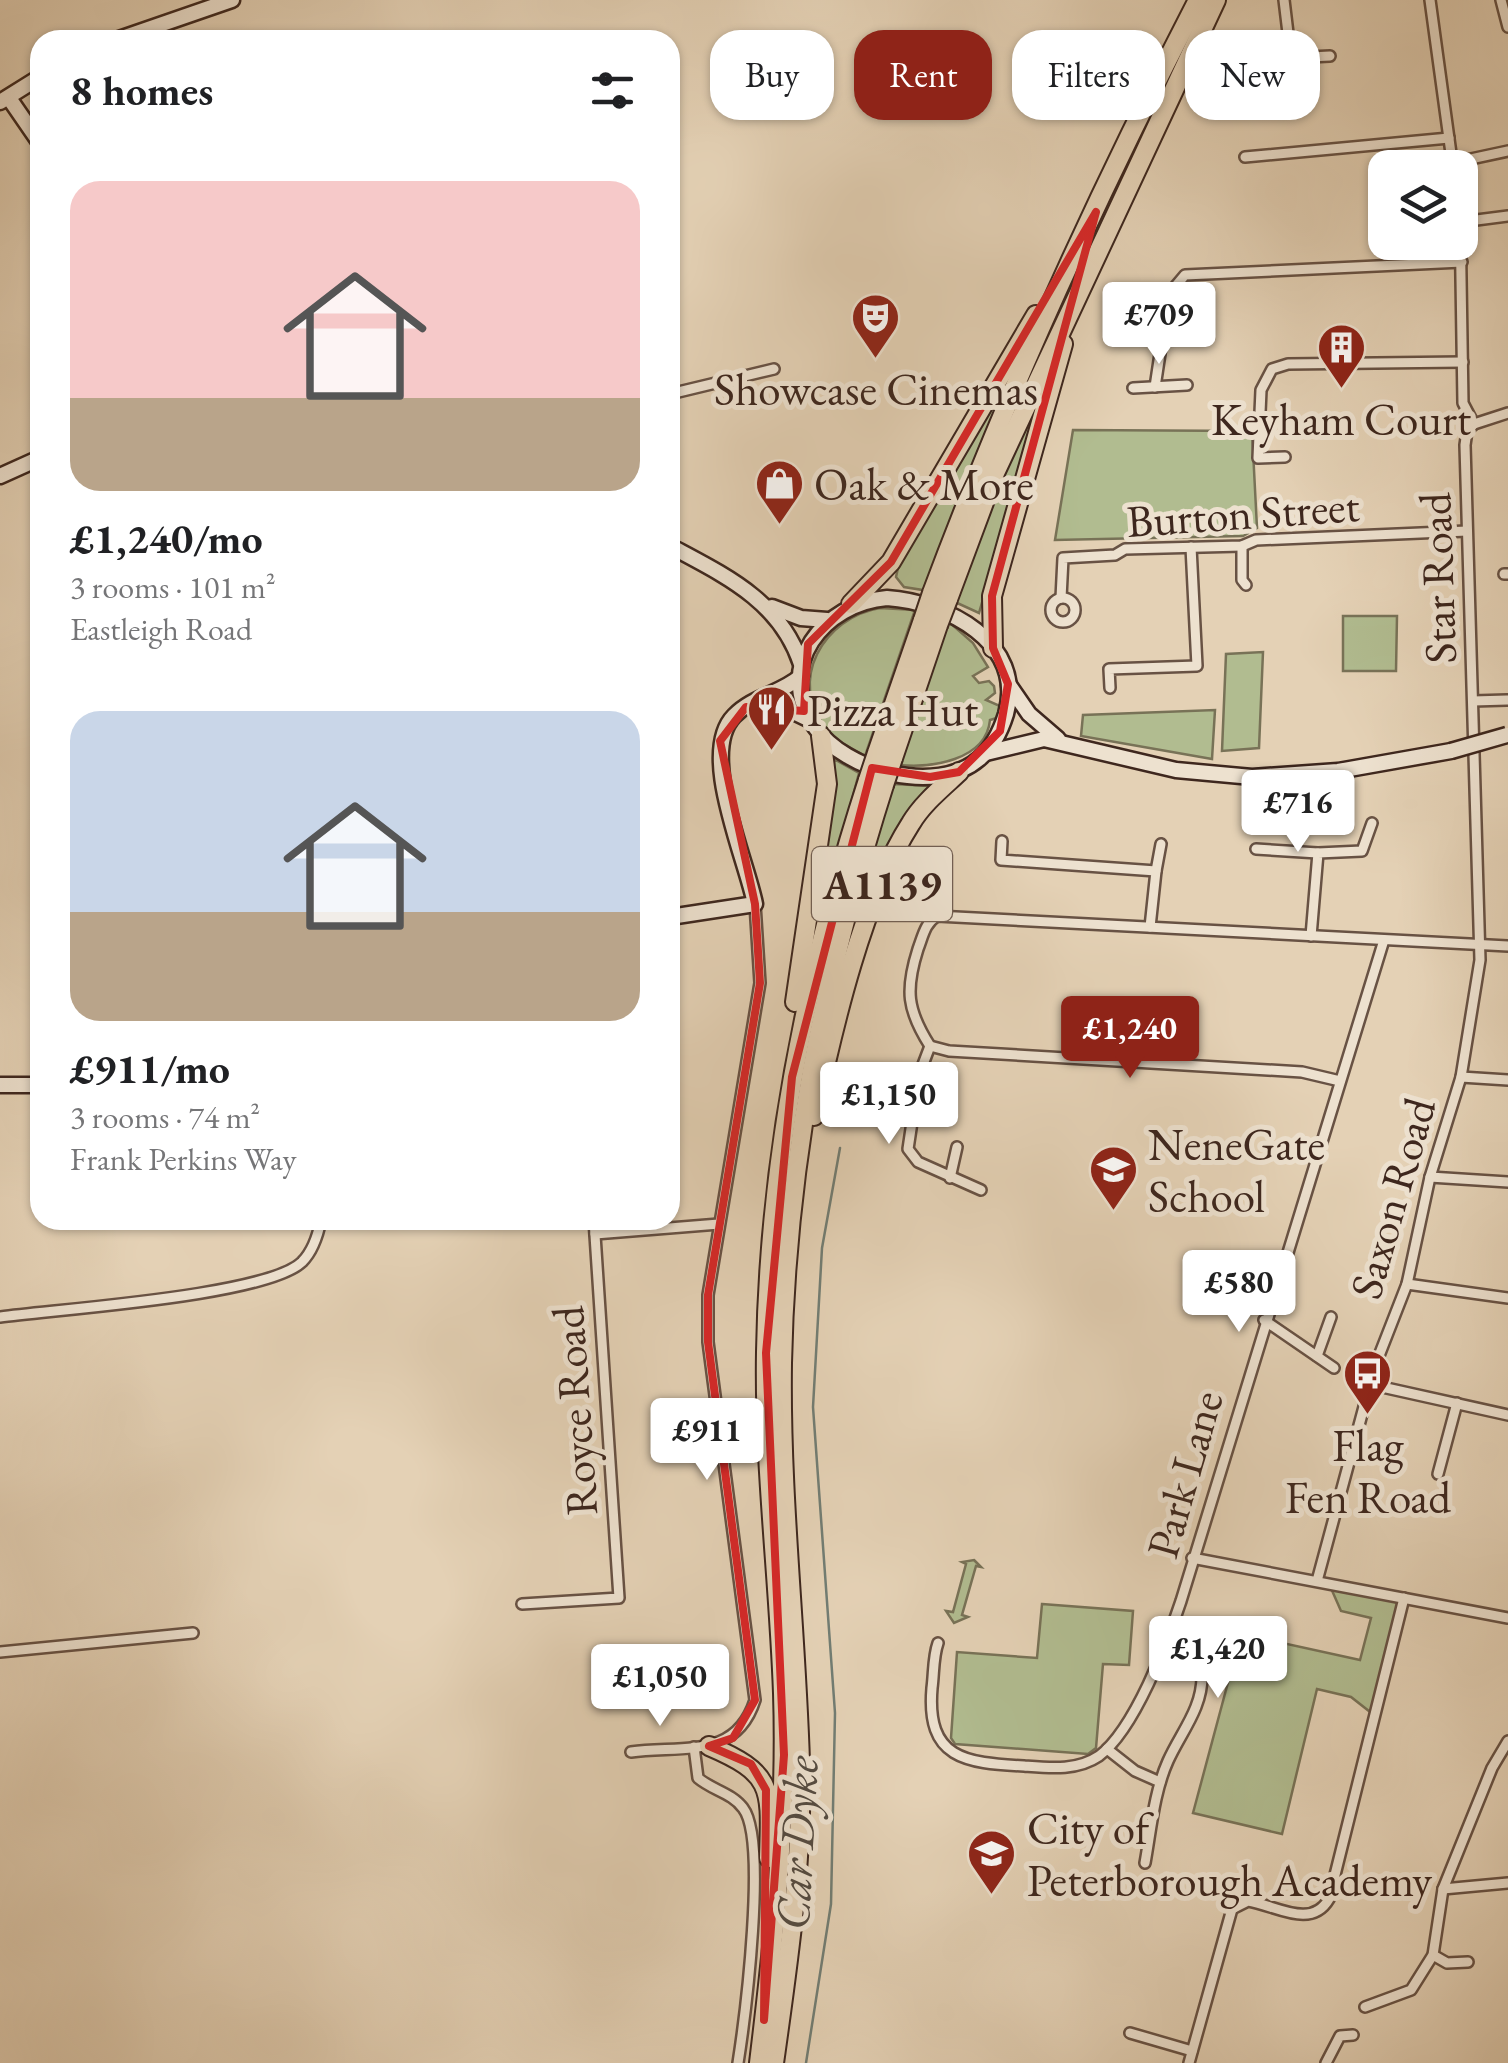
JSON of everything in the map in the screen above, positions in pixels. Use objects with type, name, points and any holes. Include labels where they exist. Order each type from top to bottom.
[{"type":"highway","name":"A1139","points":[[774,2063],[794,1921],[800,1764],[782,1450],[784,1322],[809,1000],[979,469],[1081,237],[1198,0]]},
{"type":"highway","name":"A1139","points":[[940,596],[1078,290],[1216,0]]},
{"type":"highway","name":"A1139","points":[[851,604],[891,562],[1081,237]]},
{"type":"highway","name":"A1139","points":[[993,648],[992,596],[1078,290]]},
{"type":"highway","name":"A1139","points":[[758,2063],[777,1913],[784,1755],[766,1353],[773,1230],[792,1077],[790,1037],[809,1000],[813,981],[827,784],[816,728]]},
{"type":"highway","name":"A1139","points":[[784,1322],[811,1130],[848,985],[896,848],[921,809],[958,772]]},
{"type":"highway","points":[[701,1746],[751,1764],[766,1790],[770,1842],[764,2020]]},
{"type":"street","points":[[145,30],[232,0]]},
{"type":"street","points":[[1284,0],[1288,30]]},
{"type":"street","points":[[1430,0],[1451,150]]},
{"type":"street","points":[[1501,0],[1508,27]]},
{"type":"street","points":[[1320,53],[1324,52]]},
{"type":"street","points":[[30,83],[4,100],[30,131]]},
{"type":"street","points":[[1245,157],[1449,138]]},
{"type":"street","points":[[1478,159],[1508,151]]},
{"type":"street","points":[[1478,218],[1508,216]]},
{"type":"street","points":[[1155,386],[1170,294],[1185,275],[1462,262]]},
{"type":"street","name":"Star Road","points":[[1462,262],[1463,402],[1474,424],[1465,438],[1481,944]]},
{"type":"street","points":[[1285,457],[1258,458],[1263,382],[1280,365],[1463,362]]},
{"type":"street","points":[[680,392],[774,369]]},
{"type":"street","points":[[1133,388],[1187,386]]},
{"type":"street","points":[[1262,412],[1274,412]]},
{"type":"street","points":[[1474,424],[1508,413]]},
{"type":"street","points":[[0,476],[30,462]]},
{"type":"street","name":"Burton Street","points":[[1061,598],[1064,558],[1242,546],[1256,540],[1468,531]]},
{"type":"street","points":[[1242,546],[1242,580],[1246,585]]},
{"type":"street","points":[[1110,688],[1110,669],[1203,667],[1191,547]]},
{"type":"street","points":[[680,552],[763,602],[801,618],[827,620]]},
{"type":"street","points":[[631,1752],[701,1746],[734,1738],[748,1722],[755,1700],[708,1342],[708,1295],[718,1224],[760,983],[756,904],[720,752],[726,726],[746,706],[801,671],[808,644],[827,620],[851,604],[887,598],[937,607],[967,622],[993,648],[1008,684],[1029,714],[1061,741]]},
{"type":"street","points":[[763,602],[786,628],[816,728]]},
{"type":"street","points":[[986,753],[1006,714],[1008,684]]},
{"type":"street","points":[[1473,701],[1507,700]]},
{"type":"street","points":[[746,706],[768,703],[816,728],[846,753],[884,770],[930,777],[958,772],[986,753],[1026,740],[1061,741],[1176,770],[1252,777],[1338,772],[1451,751],[1508,735]]},
{"type":"street","points":[[1256,849],[1318,854],[1362,852],[1372,823]]},
{"type":"street","points":[[1002,842],[1001,860],[1156,871]]},
{"type":"street","points":[[1150,928],[1161,844]]},
{"type":"street","points":[[1310,936],[1318,854]]},
{"type":"street","points":[[680,915],[756,904]]},
{"type":"street","points":[[1340,1081],[1302,1072],[949,1051],[930,1046],[917,1025],[907,986],[931,919],[945,915],[1508,946]]},
{"type":"street","name":"Park Lane","points":[[1107,1749],[1163,1658],[1384,940]]},
{"type":"street","name":"Saxon Road","points":[[1317,1580],[1392,1316],[1407,1284],[1430,1177],[1461,1076],[1481,944]]},
{"type":"street","points":[[930,1046],[908,1148],[918,1162],[981,1190]]},
{"type":"street","points":[[1461,1076],[1508,1080]]},
{"type":"street","points":[[0,1085],[30,1084]]},
{"type":"street","points":[[872,1109],[911,1120]]},
{"type":"street","points":[[950,1178],[957,1147]]},
{"type":"street","points":[[1430,1177],[1508,1182]]},
{"type":"street","points":[[680,1227],[718,1224]]},
{"type":"street","points":[[0,1317],[260,1282],[303,1261],[314,1246],[318,1230]]},
{"type":"street","name":"Royce Road","points":[[522,1604],[619,1598],[595,1230]]},
{"type":"street","points":[[595,1234],[644,1230]]},
{"type":"street","points":[[1407,1284],[1508,1298]]},
{"type":"street","points":[[1317,1356],[1331,1317]]},
{"type":"street","points":[[1264,1320],[1334,1368]]},
{"type":"street","points":[[1373,1385],[1508,1415]]},
{"type":"street","points":[[1438,1474],[1457,1403]]},
{"type":"street","points":[[1192,1558],[1508,1618]]},
{"type":"street","points":[[1189,2063],[1232,1910],[1248,1901],[1305,1916],[1320,1911],[1329,1899],[1404,1598]]},
{"type":"street","points":[[0,1652],[194,1632]]},
{"type":"street","points":[[938,1643],[931,1718],[940,1740],[953,1754],[976,1762],[1070,1767],[1107,1749],[1135,1771],[1160,1782]]},
{"type":"street","points":[[1146,1862],[1160,1782],[1188,1728],[1202,1684],[1195,1666],[1163,1658]]},
{"type":"street","points":[[1366,2007],[1410,1990],[1433,1955],[1443,1890],[1492,1768],[1508,1741]]},
{"type":"street","points":[[701,1746],[698,1778],[745,1810],[752,1829],[754,1886],[738,2063]]},
{"type":"street","points":[[1443,1890],[1508,1884]]},
{"type":"street","points":[[1433,1955],[1447,1963],[1468,1962]]},
{"type":"street","points":[[1130,2033],[1192,2051]]},
{"type":"street","points":[[1328,2035],[1352,2035]]},
{"type":"street","points":[[1326,2063],[1340,2036]]},
{"type":"highlighted area","points":[[1096,212],[992,596],[993,648],[1008,684],[1000,731],[959,772],[930,777],[872,768],[792,1077],[766,1353],[784,1755],[764,2020],[766,1790],[751,1764],[709,1746],[733,1738],[755,1700],[708,1342],[708,1295],[760,983],[755,904],[720,741],[746,707],[804,711],[808,644],[891,562]]},
{"type":"green space","points":[[992,404],[999,407],[923,590],[904,587],[896,577],[898,568]]},
{"type":"green space","points":[[1029,411],[1036,414],[979,613],[955,602]]},
{"type":"green space","points":[[1073,430],[1252,431],[1257,528],[1243,536],[1055,540]]},
{"type":"green space","points":[[880,608],[915,610],[865,756],[827,730],[815,711],[810,692],[811,672],[817,654],[842,624]]},
{"type":"green space","points":[[1343,616],[1397,616],[1396,671],[1343,671]]},
{"type":"green space","points":[[948,621],[973,643],[988,667],[973,676],[979,683],[989,681],[994,686],[995,693],[986,700],[1000,706],[1000,717],[990,720],[986,734],[968,753],[940,763],[899,765]]},
{"type":"green space","points":[[1263,652],[1259,748],[1222,751],[1226,654]]},
{"type":"green space","points":[[1215,710],[1212,759],[1081,736],[1083,715]]},
{"type":"green space","points":[[834,759],[859,773],[823,908],[815,907],[834,785]]},
{"type":"green space","points":[[893,784],[932,786],[834,982]]},
{"type":"green space","points":[[974,1560],[981,1567],[976,1566],[962,1615],[968,1617],[954,1623],[946,1611],[953,1612],[966,1564],[962,1562]]},
{"type":"green space","points":[[1330,1586],[1402,1599],[1374,1715],[1351,1697],[1317,1689],[1282,1834],[1193,1813],[1241,1634],[1360,1660],[1371,1618],[1341,1611]]},
{"type":"green space","points":[[1042,1604],[1133,1611],[1129,1665],[1103,1664],[1096,1748],[1088,1754],[955,1744],[951,1738],[957,1652],[1037,1658]]},
{"type":"waterway","name":"Car Dyke","points":[[806,2063],[831,1904],[835,1713],[813,1407],[822,1248],[840,1148]]},
{"type":"place","name":"Showcase Cinemas","points":[[876,360]]},
{"type":"place","name":"Keyham Court","points":[[1341,390]]},
{"type":"place","name":"Oak & More","points":[[779,526]]},
{"type":"place","name":"Pizza Hut","points":[[772,752]]},
{"type":"place","name":"NeneGate School","points":[[1113,1212]]},
{"type":"place","name":"Flag Fen Road","points":[[1368,1416]]},
{"type":"place","name":"City of Peterborough Academy","points":[[992,1896]]}]
